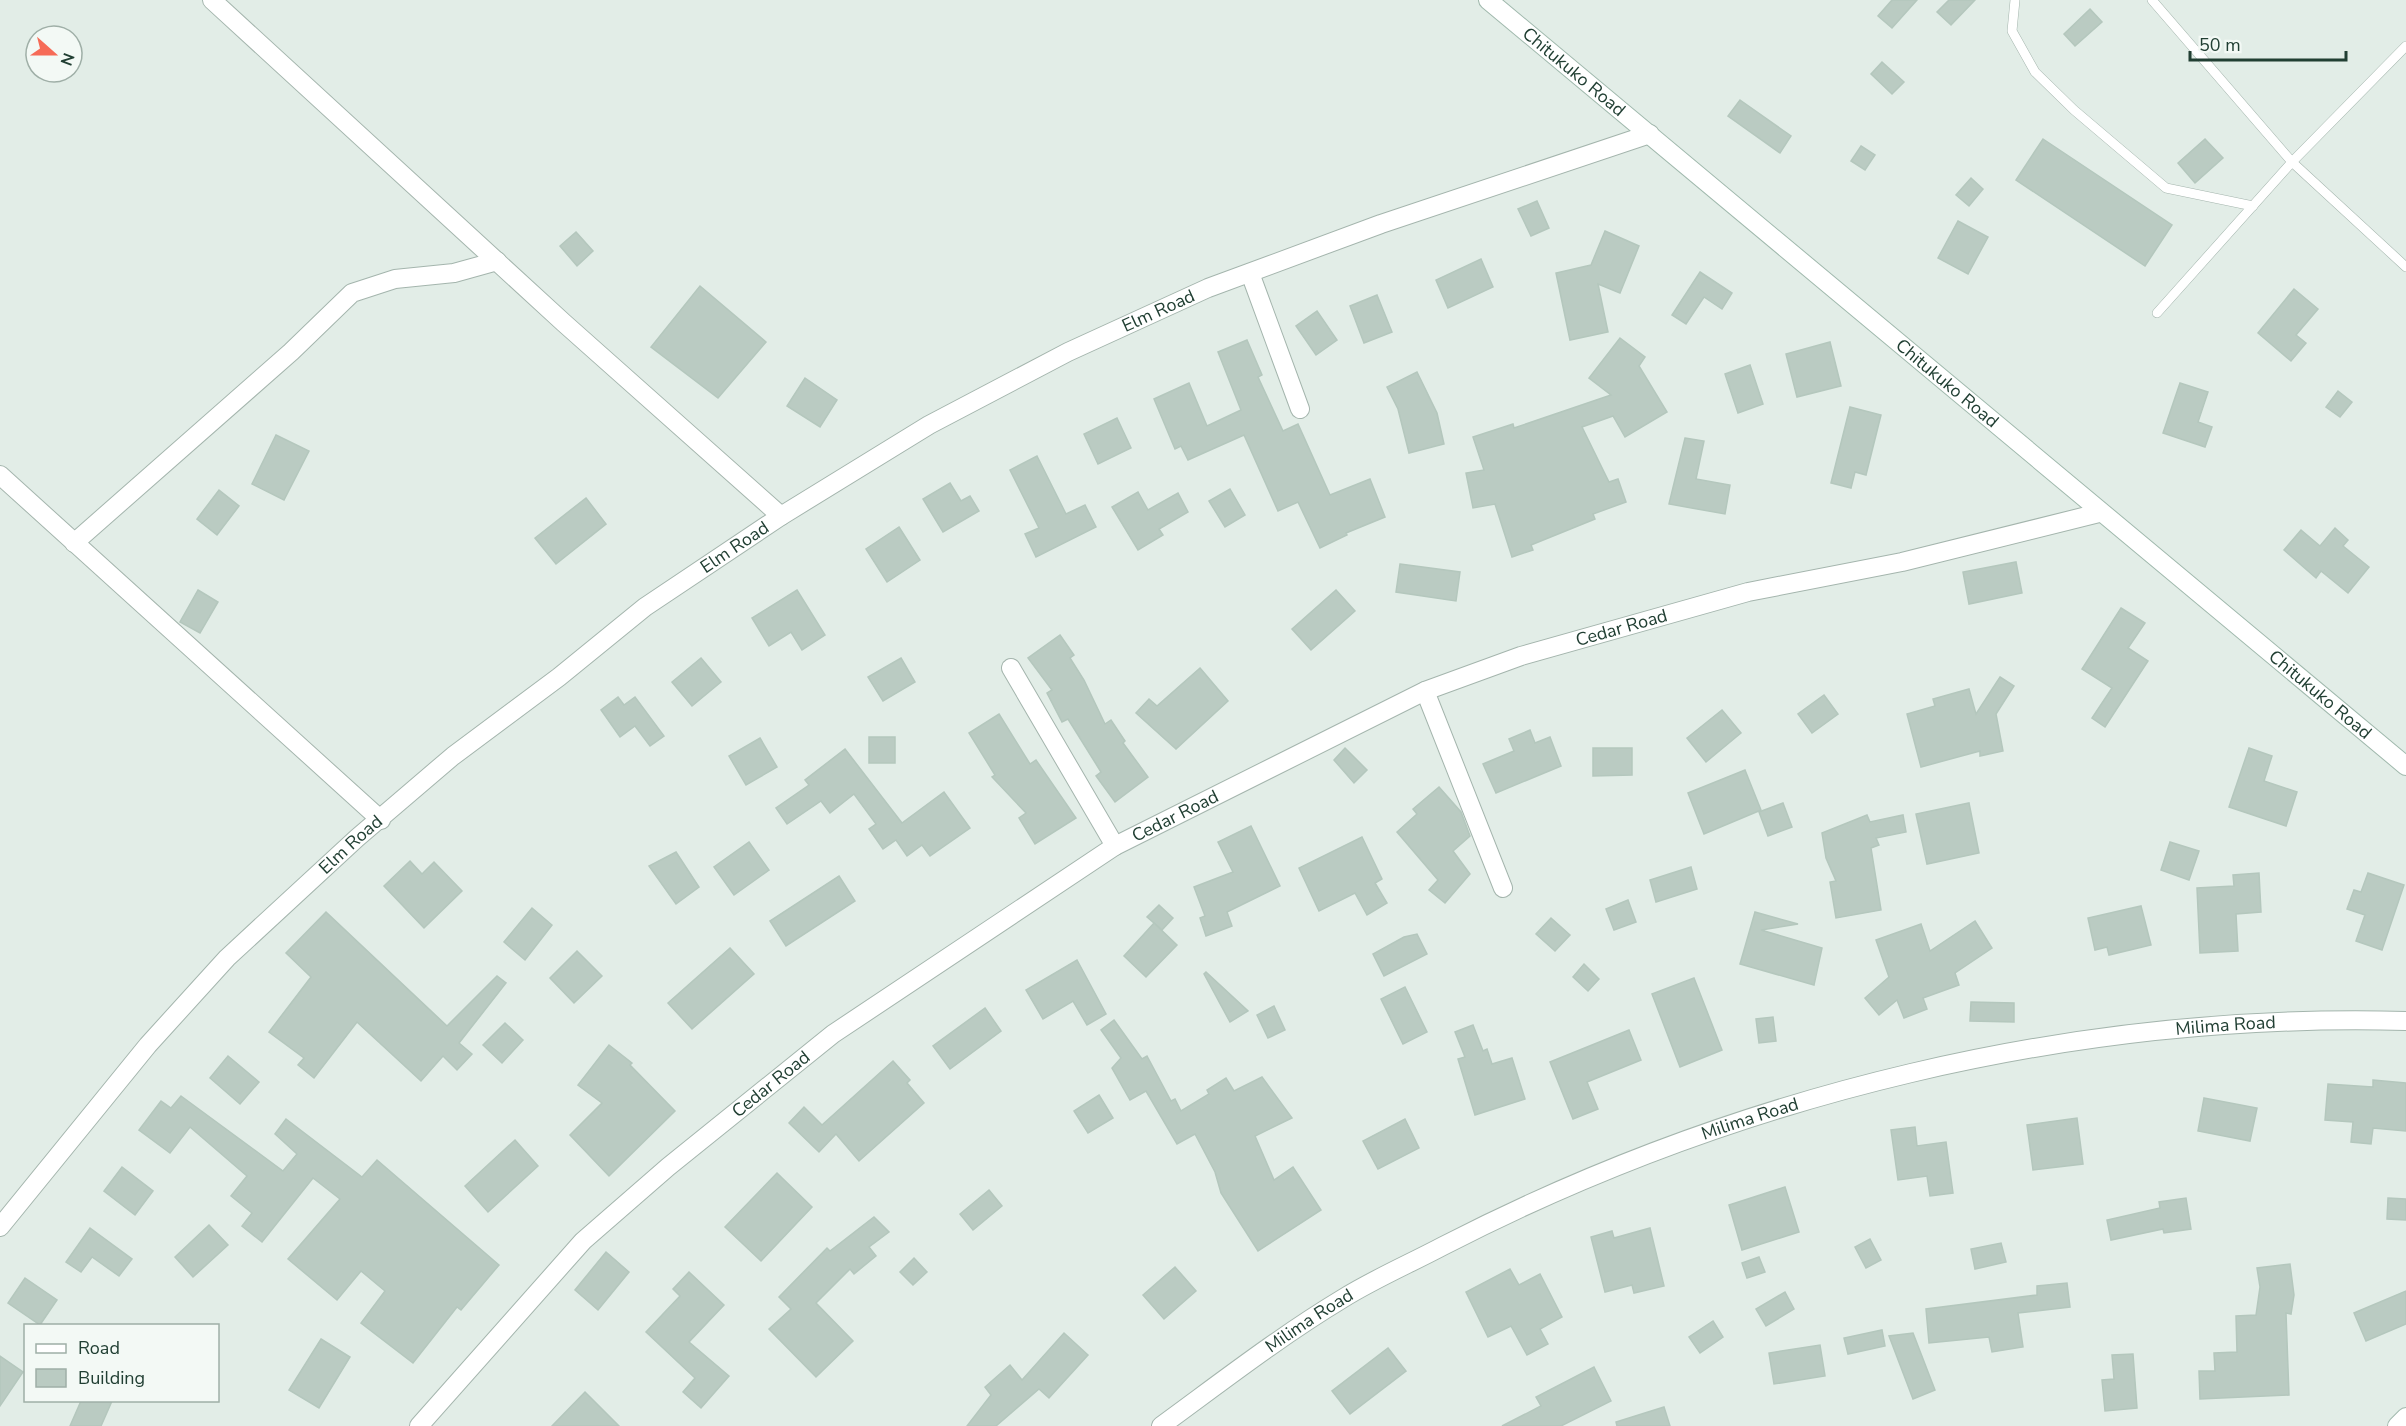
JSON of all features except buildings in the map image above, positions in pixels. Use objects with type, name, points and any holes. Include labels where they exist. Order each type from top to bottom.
[{"type":"street","points":[[212,0],[497,261],[781,516]]},
{"type":"street","name":"Chitukuko Road","points":[[1488,0],[2406,766]]},
{"type":"street","name":"Elm Road","points":[[0,1227],[148,1045],[227,958],[357,838],[381,820],[453,756],[559,677],[645,607],[781,516],[929,425],[1068,352],[1208,288],[1382,224],[1650,134]]},
{"type":"street","points":[[74,543],[291,352],[352,293],[395,279],[454,273],[497,261]]},
{"type":"street","points":[[1250,273],[1300,409]]},
{"type":"street","points":[[0,475],[381,820]]},
{"type":"street","name":"Cedar Road","points":[[419,1426],[583,1241],[677,1160],[833,1034],[1116,846],[1425,691],[1521,656],[1748,592],[1902,562],[2100,513]]},
{"type":"street","points":[[1011,668],[1116,846]]},
{"type":"street","points":[[1425,691],[1503,888]]},
{"type":"street","name":"Milima Road","points":[[1161,1426],[1342,1299],[1488,1223],[1604,1170],[1787,1106],[1993,1056],[2083,1040],[2222,1025],[2338,1019],[2406,1021]]},
{"type":"street","points":[[2397,1426],[2406,1417]]},
{"type":"lane","points":[[2015,0],[2012,31],[2035,72],[2074,110],[2166,188],[2253,206]]},
{"type":"lane","points":[[2152,0],[2292,162],[2406,267]]},
{"type":"lane","points":[[2157,313],[2292,162],[2406,46]]}]
